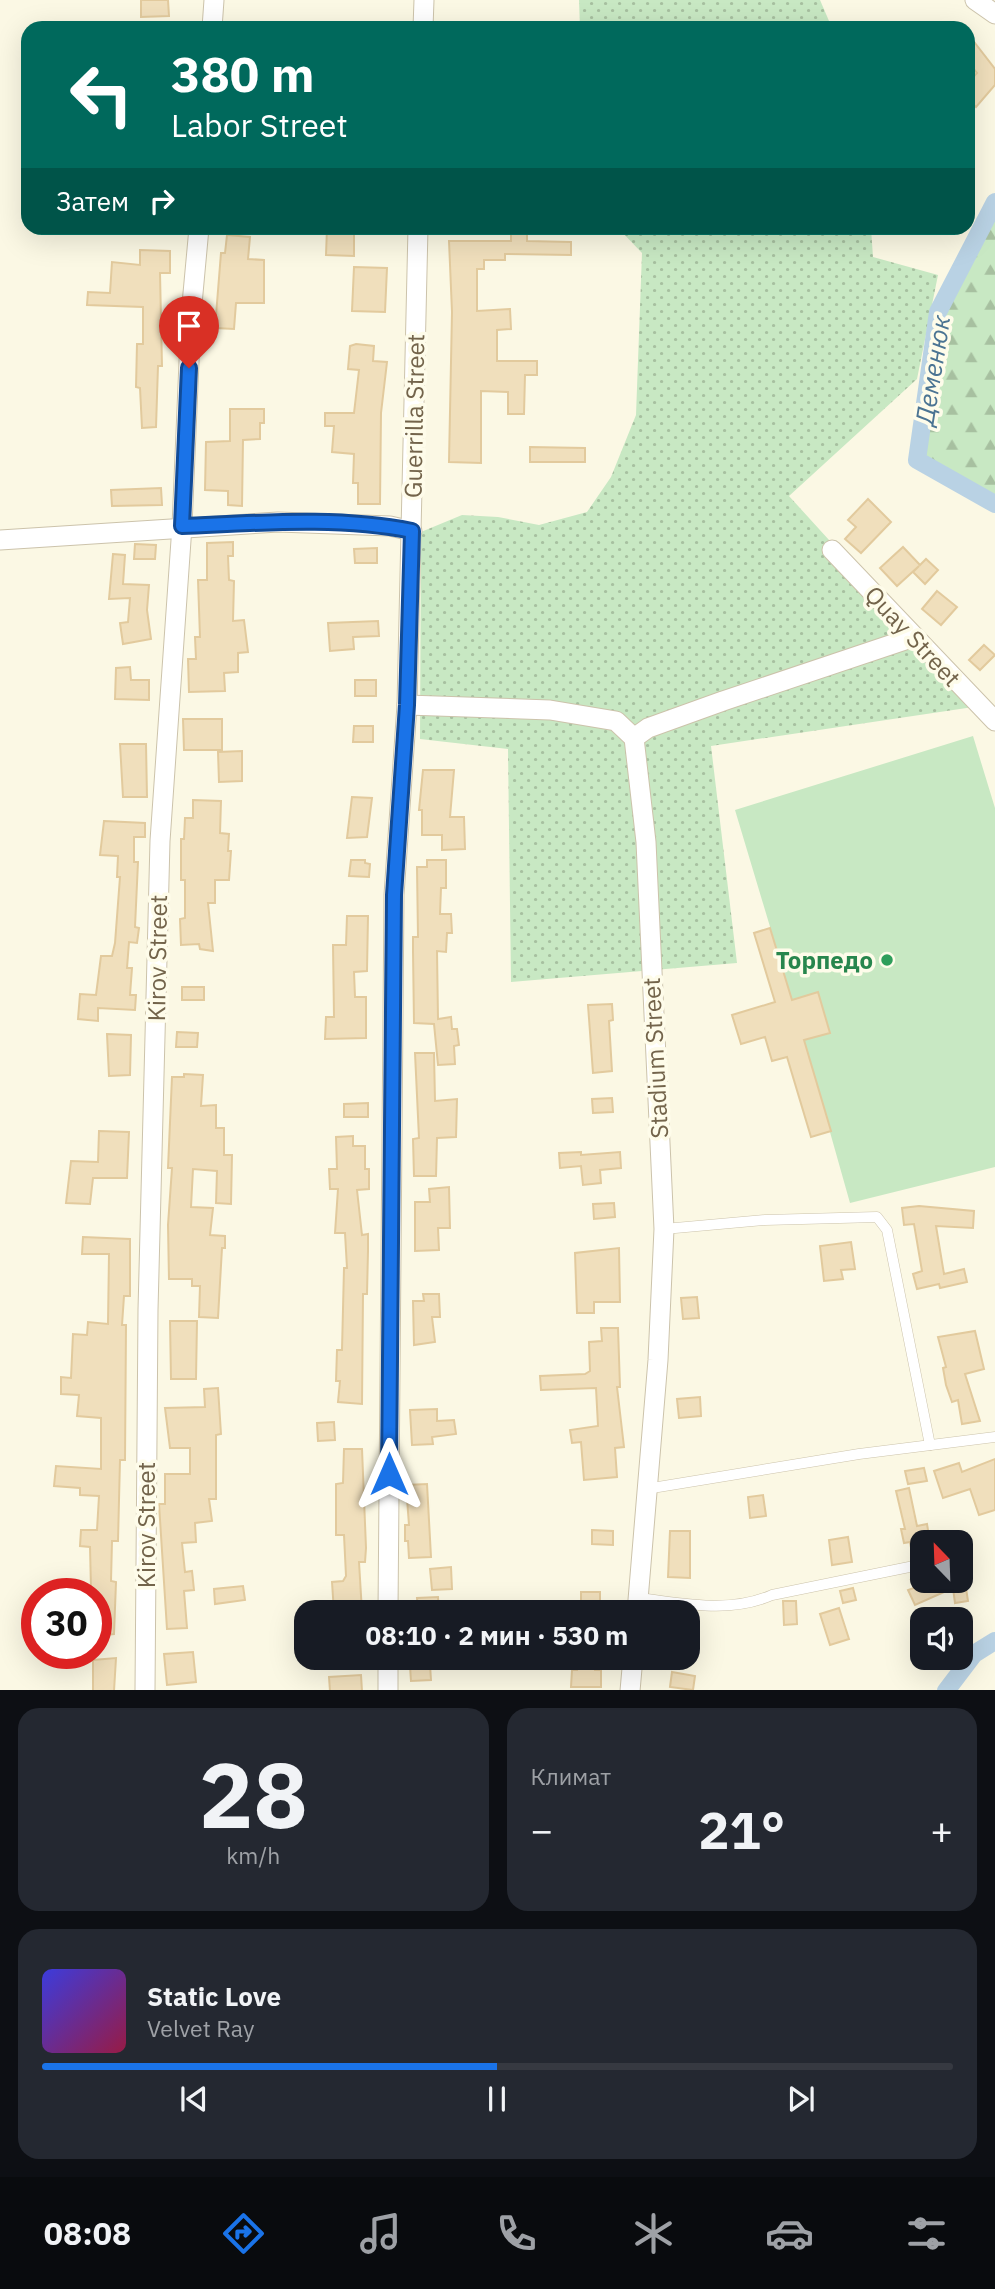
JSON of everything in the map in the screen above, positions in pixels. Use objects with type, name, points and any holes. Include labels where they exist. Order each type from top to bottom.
[{"type":"street","points":[[212,21],[214,0]]},
{"type":"street","points":[[424,0],[424,21]]},
{"type":"street","points":[[975,0],[995,14]]},
{"type":"street","name":"Kirov Street","points":[[145,1690],[148,1310],[160,841],[182,526],[191,315],[198,235]]},
{"type":"street","name":"Guerrilla Street","points":[[388,1600],[394,895],[407,705],[418,235]]},
{"type":"street","points":[[0,540],[182,526],[278,522],[390,526],[412,531]]},
{"type":"street","name":"Quay Street","points":[[832,550],[995,722]]},
{"type":"street","points":[[407,705],[550,710],[616,721],[634,738],[648,728],[723,701],[915,637]]},
{"type":"street","name":"Stadium Street","points":[[634,738],[646,842],[664,1229],[658,1360],[637,1600]]},
{"type":"street","points":[[388,1670],[388,1690]]},
{"type":"street","points":[[630,1690],[632,1670]]},
{"type":"lane","points":[[664,1229],[811,1218],[877,1217],[887,1230],[930,1445]]},
{"type":"lane","points":[[645,1489],[995,1437]]},
{"type":"lane","points":[[700,1606],[753,1603],[772,1595],[910,1566]]},
{"type":"green space","points":[[579,0],[820,0],[829,21],[580,21]]},
{"type":"green space","points":[[995,202],[995,504],[917,460],[938,312]]},
{"type":"green space","points":[[625,235],[871,235],[873,257],[938,275],[917,379],[789,496],[980,706],[711,746],[737,963],[511,982],[508,749],[420,739],[421,532],[462,515],[498,517],[539,525],[587,512],[611,477],[636,415],[642,253]]},
{"type":"green space","name":"Торпедо","points":[[973,736],[995,808],[995,1167],[850,1203],[804,1040],[830,1032],[818,993],[792,1000],[735,810]]},
{"type":"building","points":[[141,0],[168,0],[169,16],[141,17]]},
{"type":"building","points":[[975,43],[995,69],[995,85],[976,107],[975,75]]},
{"type":"building","points":[[227,235],[250,237],[248,259],[264,260],[264,303],[236,303],[234,329],[215,328],[221,253],[225,253]]},
{"type":"building","points":[[327,235],[354,235],[354,256],[326,255]]},
{"type":"building","points":[[511,235],[527,235],[527,241],[571,242],[571,255],[505,254],[505,260],[484,260],[484,269],[477,269],[477,311],[510,309],[511,329],[497,330],[497,361],[537,361],[537,375],[525,375],[524,414],[508,414],[508,392],[481,391],[481,463],[449,462],[452,312],[449,241],[511,241]]},
{"type":"building","points":[[140,250],[170,251],[170,273],[160,273],[162,366],[158,366],[156,427],[142,428],[140,388],[136,387],[137,344],[143,344],[143,307],[87,305],[88,292],[110,293],[112,262],[140,265]]},
{"type":"building","points":[[354,267],[387,268],[385,312],[352,311]]},
{"type":"building","points":[[350,346],[374,346],[373,361],[387,362],[381,413],[380,504],[358,504],[358,483],[353,483],[354,454],[332,452],[334,426],[325,426],[325,413],[354,413],[359,370],[348,369]]},
{"type":"building","points":[[230,409],[264,409],[264,423],[260,423],[260,439],[243,440],[242,506],[228,505],[228,491],[205,490],[206,442],[230,441]]},
{"type":"building","points":[[530,447],[585,448],[585,462],[530,462]]},
{"type":"building","points":[[161,488],[162,505],[112,506],[111,490]]},
{"type":"building","points":[[868,499],[891,522],[861,553],[845,539],[856,527],[848,520]]},
{"type":"building","points":[[233,542],[233,556],[228,556],[229,580],[234,581],[233,621],[244,620],[248,652],[238,653],[238,672],[224,673],[225,691],[189,692],[188,659],[196,659],[195,637],[200,637],[198,580],[207,580],[207,543]]},
{"type":"building","points":[[135,544],[156,545],[155,559],[134,559]]},
{"type":"building","points":[[903,547],[920,565],[926,559],[938,570],[925,584],[913,572],[919,566],[897,586],[880,568]]},
{"type":"building","points":[[377,548],[377,563],[355,563],[354,549]]},
{"type":"building","points":[[113,554],[125,555],[123,584],[149,585],[147,610],[151,639],[123,644],[120,623],[128,622],[130,598],[109,599]]},
{"type":"building","points":[[937,591],[957,607],[941,625],[922,609]]},
{"type":"building","points":[[378,621],[379,636],[353,637],[354,649],[330,651],[328,623]]},
{"type":"building","points":[[984,645],[995,655],[980,670],[969,660]]},
{"type":"building","points":[[130,667],[131,680],[149,680],[149,700],[115,699],[116,668]]},
{"type":"building","points":[[355,680],[376,680],[376,696],[355,696]]},
{"type":"building","points":[[183,719],[222,719],[222,750],[184,750]]},
{"type":"building","points":[[354,726],[373,726],[373,742],[353,742]]},
{"type":"building","points":[[120,744],[146,744],[147,797],[123,797]]},
{"type":"building","points":[[242,751],[242,781],[219,782],[218,752]]},
{"type":"building","points":[[423,770],[454,770],[450,817],[464,817],[465,849],[442,850],[442,835],[422,835],[422,810],[419,810]]},
{"type":"building","points":[[352,797],[372,798],[367,837],[347,838]]},
{"type":"building","points":[[193,800],[221,801],[220,833],[229,834],[229,880],[215,880],[215,903],[208,903],[213,951],[200,949],[199,944],[181,945],[180,919],[185,918],[185,880],[181,880],[181,839],[184,839],[185,818],[193,818]]},
{"type":"building","points":[[104,821],[145,823],[145,837],[134,837],[134,862],[138,862],[135,927],[139,928],[137,943],[129,942],[127,968],[132,968],[130,995],[136,995],[135,1010],[98,1008],[98,1021],[78,1019],[80,994],[96,995],[101,956],[112,956],[115,943],[120,877],[117,877],[118,856],[100,855]]},
{"type":"building","points":[[351,860],[365,860],[365,863],[370,864],[369,877],[349,876]]},
{"type":"building","points":[[427,860],[446,860],[446,888],[441,888],[440,914],[451,914],[452,933],[447,933],[446,952],[437,951],[438,1019],[451,1017],[452,1029],[457,1029],[459,1045],[454,1046],[455,1064],[438,1065],[434,1024],[414,1023],[413,937],[418,937],[417,867],[427,867]]},
{"type":"building","points":[[347,916],[368,916],[367,971],[354,972],[355,997],[366,997],[366,1038],[325,1039],[326,1017],[334,1017],[333,945],[346,945]]},
{"type":"building","points":[[770,928],[792,1000],[818,992],[830,1033],[804,1040],[831,1131],[811,1137],[787,1057],[772,1061],[765,1037],[741,1044],[732,1015],[775,1002],[754,933]]},
{"type":"building","points":[[182,987],[204,987],[204,1000],[182,1000]]},
{"type":"building","points":[[612,1004],[613,1020],[609,1021],[612,1071],[593,1073],[588,1005]]},
{"type":"building","points":[[177,1032],[198,1033],[197,1047],[176,1047]]},
{"type":"building","points":[[107,1034],[131,1035],[130,1075],[109,1076]]},
{"type":"building","points":[[415,1053],[434,1053],[435,1101],[457,1099],[456,1137],[437,1138],[436,1176],[414,1176],[413,1139],[419,1138]]},
{"type":"building","points":[[184,1074],[203,1075],[201,1106],[216,1105],[216,1128],[224,1128],[224,1155],[232,1155],[231,1204],[216,1203],[217,1171],[193,1169],[191,1207],[213,1208],[210,1235],[225,1236],[218,1318],[199,1317],[200,1286],[192,1286],[192,1279],[169,1279],[168,1225],[172,1168],[168,1168],[172,1077],[184,1077]]},
{"type":"building","points":[[612,1098],[613,1112],[593,1113],[592,1099]]},
{"type":"building","points":[[368,1103],[368,1117],[344,1117],[344,1104]]},
{"type":"building","points":[[99,1131],[129,1132],[127,1178],[93,1178],[90,1204],[66,1203],[71,1161],[98,1162]]},
{"type":"building","points":[[353,1136],[353,1146],[365,1146],[365,1169],[369,1169],[369,1189],[357,1190],[362,1235],[368,1234],[367,1294],[363,1294],[362,1404],[338,1402],[340,1381],[336,1381],[337,1350],[342,1350],[344,1268],[347,1268],[345,1233],[335,1233],[338,1189],[330,1189],[329,1169],[337,1169],[336,1137]]},
{"type":"building","points":[[581,1152],[581,1155],[620,1152],[621,1168],[600,1170],[601,1183],[583,1185],[581,1166],[560,1168],[559,1153]]},
{"type":"building","points":[[449,1187],[450,1228],[438,1228],[439,1250],[415,1251],[415,1202],[430,1202],[429,1189]]},
{"type":"building","points":[[614,1203],[615,1217],[594,1219],[593,1204]]},
{"type":"building","points":[[919,1206],[974,1211],[973,1228],[936,1226],[944,1274],[964,1269],[967,1282],[940,1288],[939,1284],[917,1289],[913,1274],[922,1271],[914,1224],[904,1225],[902,1208]]},
{"type":"building","points":[[83,1237],[130,1239],[130,1296],[124,1296],[122,1325],[126,1325],[125,1460],[120,1460],[118,1541],[112,1541],[111,1578],[91,1578],[90,1547],[80,1546],[81,1530],[97,1530],[99,1496],[80,1495],[80,1488],[54,1486],[56,1466],[101,1469],[101,1418],[77,1416],[79,1395],[61,1394],[61,1377],[71,1378],[73,1334],[87,1335],[88,1322],[108,1324],[109,1254],[82,1254]]},
{"type":"building","points":[[851,1242],[855,1269],[841,1270],[843,1279],[824,1281],[820,1246]]},
{"type":"building","points":[[619,1248],[620,1302],[594,1302],[594,1313],[577,1313],[575,1253]]},
{"type":"building","points":[[423,1294],[439,1294],[440,1317],[432,1317],[435,1342],[414,1345],[413,1301],[424,1301]]},
{"type":"building","points":[[697,1297],[699,1318],[683,1319],[681,1298]]},
{"type":"building","points":[[170,1321],[197,1321],[196,1379],[171,1379]]},
{"type":"building","points":[[601,1328],[618,1328],[620,1387],[617,1387],[624,1447],[615,1448],[617,1477],[584,1480],[581,1442],[572,1443],[570,1430],[598,1426],[596,1388],[541,1390],[540,1376],[585,1374],[590,1371],[589,1342],[602,1341]]},
{"type":"building","points":[[975,1331],[984,1369],[965,1374],[980,1421],[962,1424],[958,1400],[952,1402],[946,1385],[943,1368],[946,1367],[938,1337]]},
{"type":"building","points":[[218,1388],[221,1434],[216,1435],[216,1499],[209,1499],[212,1521],[195,1523],[196,1542],[182,1543],[185,1572],[192,1571],[194,1590],[184,1591],[187,1628],[167,1629],[159,1504],[165,1504],[165,1474],[190,1474],[190,1448],[170,1448],[165,1408],[205,1407],[204,1389]]},
{"type":"building","points":[[700,1397],[701,1416],[679,1418],[677,1399]]},
{"type":"building","points":[[437,1409],[437,1421],[454,1420],[456,1434],[432,1437],[433,1444],[412,1445],[410,1410]]},
{"type":"building","points":[[334,1422],[335,1440],[318,1441],[317,1423]]},
{"type":"building","points":[[344,1449],[362,1449],[366,1548],[365,1562],[359,1562],[361,1600],[333,1600],[332,1582],[343,1581],[346,1576],[344,1535],[336,1535],[336,1484],[343,1483]]},
{"type":"building","points":[[995,1459],[995,1510],[979,1515],[970,1489],[943,1498],[934,1471],[959,1463],[962,1472]]},
{"type":"building","points":[[924,1468],[927,1481],[908,1484],[905,1471]]},
{"type":"building","points":[[427,1484],[431,1557],[409,1558],[408,1541],[405,1541],[405,1525],[409,1525],[406,1485]]},
{"type":"building","points":[[909,1488],[917,1526],[927,1524],[928,1530],[910,1530],[910,1542],[904,1543],[901,1529],[905,1529],[896,1491]]},
{"type":"building","points":[[763,1495],[766,1516],[750,1518],[748,1497]]},
{"type":"building","points":[[592,1530],[613,1531],[613,1545],[592,1544]]},
{"type":"building","points":[[670,1531],[690,1531],[690,1578],[668,1577]]},
{"type":"building","points":[[848,1537],[852,1562],[832,1565],[829,1540]]},
{"type":"building","points":[[451,1567],[452,1589],[432,1590],[430,1569]]},
{"type":"building","points":[[112,1581],[116,1582],[112,1634]]},
{"type":"building","points":[[243,1586],[245,1600],[215,1604],[214,1589]]},
{"type":"building","points":[[853,1588],[856,1600],[843,1603],[840,1591]]},
{"type":"building","points":[[908,1590],[910,1593],[942,1593],[915,1605]]},
{"type":"building","points":[[581,1592],[600,1592],[600,1600],[581,1600]]},
{"type":"building","points":[[954,1593],[967,1593],[968,1601],[955,1603]]},
{"type":"building","points":[[438,1597],[438,1600],[417,1600]]},
{"type":"building","points":[[783,1601],[796,1601],[797,1624],[784,1625]]},
{"type":"building","points":[[839,1608],[849,1639],[830,1645],[820,1614]]},
{"type":"building","points":[[193,1652],[196,1682],[167,1685],[164,1654]]},
{"type":"building","points":[[112,1658],[116,1658],[114,1690],[93,1690],[93,1669],[112,1669]]},
{"type":"building","points":[[410,1670],[430,1670],[431,1680],[411,1681]]},
{"type":"building","points":[[572,1670],[601,1670],[601,1687],[571,1687]]},
{"type":"building","points":[[672,1672],[695,1676],[693,1690],[670,1687]]},
{"type":"building","points":[[361,1675],[362,1690],[330,1690],[329,1677]]},
{"type":"waterway","name":"Деменюк","points":[[995,202],[938,312],[917,460],[995,504]]},
{"type":"waterway","name":"Деменюк","points":[[947,1690],[974,1654],[995,1641]]},
{"type":"place","name":"Торпедо","points":[[887,960]]},
{"type":"route","points":[[189,368],[182,526],[278,522],[390,526],[412,531],[407,705],[394,895],[389,1474]]}]
